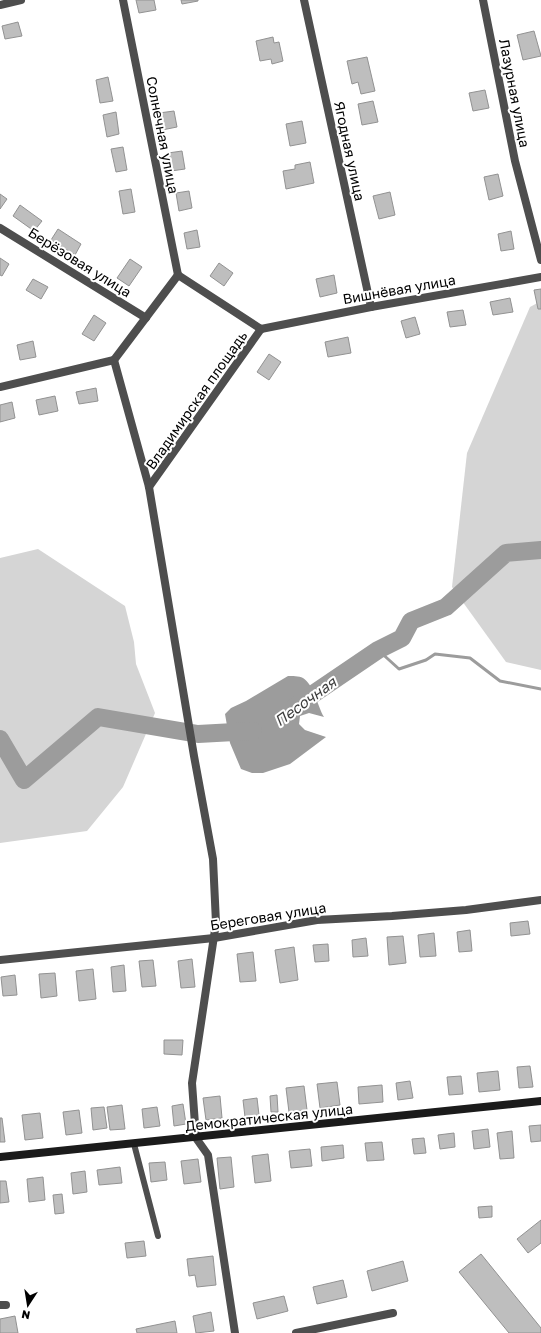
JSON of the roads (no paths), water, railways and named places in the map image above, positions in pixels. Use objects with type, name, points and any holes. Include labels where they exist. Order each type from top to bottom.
[{"type":"street","points":[[0,5],[21,0]]},
{"type":"street","name":"Солнечная улица","points":[[123,0],[178,275]]},
{"type":"street","name":"Ягодная улица","points":[[304,0],[371,307]]},
{"type":"street","name":"Лазурная улица","points":[[483,0],[516,161],[541,260]]},
{"type":"street","name":"Берёзовая улица","points":[[0,228],[146,318]]},
{"type":"street","points":[[0,387],[114,360],[178,275]]},
{"type":"street","name":"Владимирская площадь","points":[[149,487],[262,329],[178,275]]},
{"type":"street","name":"Вишнёвая улица","points":[[262,329],[371,307],[541,277]]},
{"type":"street","name":"Владимирская площадь","points":[[114,360],[149,487]]},
{"type":"street","points":[[149,487],[194,756],[214,859],[216,923],[192,1083],[196,1138],[208,1155],[235,1333]]},
{"type":"street","name":"Береговая улица","points":[[0,960],[214,938],[317,920],[466,910],[541,900]]},
{"type":"street","name":"Демократическая улица","points":[[0,1157],[196,1138],[541,1101]]},
{"type":"street","points":[[296,1333],[393,1313]]},
{"type":"lane","points":[[134,1144],[158,1236]]},
{"type":"water","points":[[288,676],[301,677],[307,681],[313,690],[324,717],[309,713],[300,716],[299,724],[305,730],[326,737],[290,764],[263,773],[252,773],[241,769],[230,743],[225,714],[231,708],[246,701]]},
{"type":"waterway","name":"Песочная","points":[[294,707],[378,650],[402,638],[411,621],[446,607],[506,553],[541,550]]},
{"type":"waterway","points":[[378,650],[399,669],[426,660],[435,654],[470,658],[500,681],[541,689]]},
{"type":"waterway","name":"Песочная","points":[[0,739],[24,780],[98,717],[198,734],[253,731]]}]
